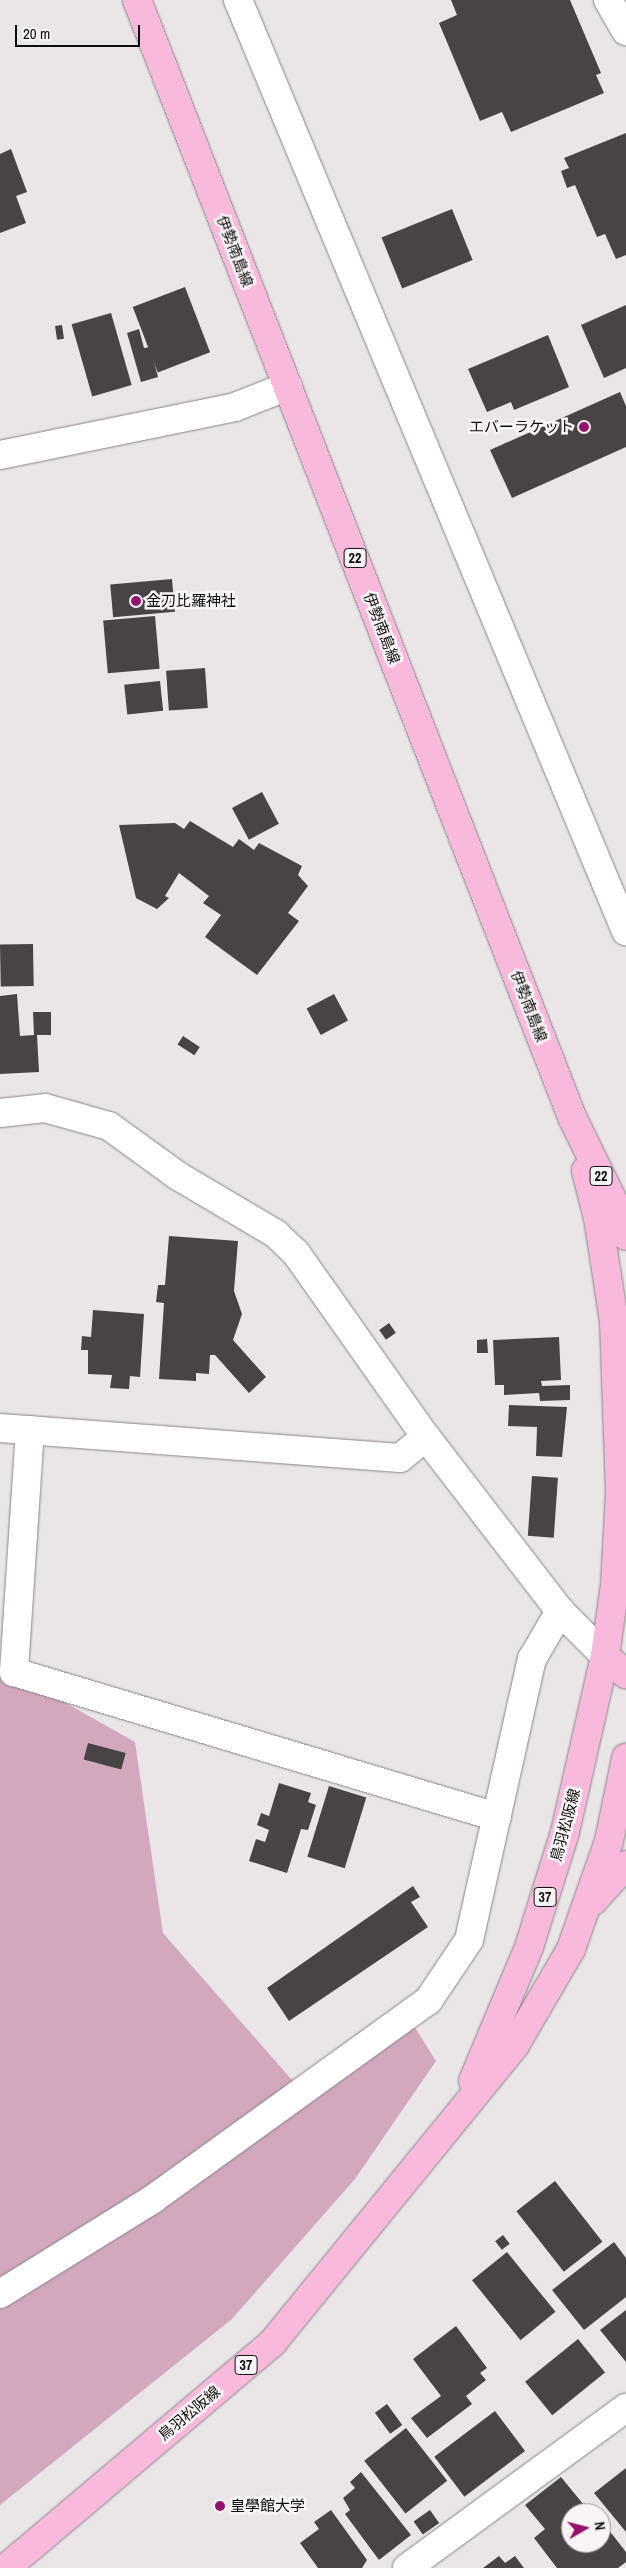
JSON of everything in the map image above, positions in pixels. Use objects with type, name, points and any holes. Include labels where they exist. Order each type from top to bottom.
[{"type":"main road","name":"伊勢南島線","points":[[137,0],[572,1117],[618,1211],[626,1236]]},
{"type":"main road","name":"伊勢南島線","points":[[572,1117],[598,1218],[614,1321],[620,1493],[615,1585],[605,1656]]},
{"type":"main road","points":[[605,1656],[626,1674]]},
{"type":"main road","name":"鳥羽松阪線","points":[[451,2126],[492,2041],[529,1946],[565,1832],[605,1656]]},
{"type":"main road","name":"鳥羽松阪線","points":[[6,2568],[273,2342],[451,2126],[542,2004],[571,1949],[609,1841],[626,1758]]},
{"type":"main road","points":[[583,1914],[626,1865]]},
{"type":"street","points":[[238,0],[626,931]]},
{"type":"street","points":[[608,0],[626,32]]},
{"type":"street","points":[[0,455],[235,406],[288,386]]},
{"type":"street","points":[[0,1113],[45,1108],[109,1126],[178,1176],[276,1234],[296,1253],[426,1437],[560,1611],[605,1656]]},
{"type":"street","points":[[0,1428],[400,1458],[426,1437]]},
{"type":"street","points":[[30,1430],[14,1672],[497,1816]]},
{"type":"street","points":[[0,2294],[153,2199],[428,2001],[469,1940],[532,1659],[560,1611]]},
{"type":"street","points":[[407,2568],[626,2408]]},
{"type":"shaded area","points":[[0,1673],[41,1689],[135,1742],[163,1933],[299,2088],[404,2010],[436,2061],[355,2179],[232,2319],[0,2505]]},
{"type":"building","points":[[451,0],[570,0],[601,73],[596,75],[604,93],[511,132],[502,112],[480,121],[439,23],[457,15]]},
{"type":"building","points":[[626,133],[626,255],[616,259],[605,234],[597,237],[575,185],[567,188],[561,171],[569,168],[564,158]]},
{"type":"building","points":[[11,149],[27,192],[16,196],[26,223],[0,233],[0,154]]},
{"type":"building","points":[[452,209],[473,260],[402,288],[382,237]]},
{"type":"building","points":[[185,287],[210,352],[158,372],[133,307]]},
{"type":"building","points":[[626,305],[626,368],[604,378],[581,325]]},
{"type":"building","points":[[111,313],[132,385],[92,396],[72,324]]},
{"type":"building","points":[[62,325],[64,339],[57,340],[55,326]]},
{"type":"building","points":[[139,329],[144,348],[150,347],[158,377],[141,382],[127,333]]},
{"type":"building","points":[[548,335],[569,387],[514,410],[511,402],[487,412],[468,369]]},
{"type":"building","name":"エバーラケット","points":[[620,392],[626,406],[626,447],[512,498],[490,450]]},
{"type":"building","points":[[172,579],[175,612],[113,617],[110,584]]},
{"type":"building","points":[[155,616],[160,669],[108,673],[103,621]]},
{"type":"building","points":[[205,668],[208,708],[169,711],[166,671]]},
{"type":"building","points":[[160,681],[163,711],[127,715],[124,685]]},
{"type":"building","points":[[262,792],[279,824],[249,840],[232,808]]},
{"type":"building","points":[[190,821],[233,847],[239,839],[254,850],[259,843],[302,866],[298,875],[308,886],[288,913],[299,921],[257,975],[205,937],[221,915],[203,903],[209,896],[179,873],[165,896],[169,898],[157,909],[136,898],[119,825],[175,823],[184,829]]},
{"type":"building","points":[[33,944],[34,986],[1,987],[0,945]]},
{"type":"building","points":[[17,994],[20,1036],[34,1035],[33,1012],[51,1012],[51,1035],[37,1035],[39,1072],[0,1074],[0,996]]},
{"type":"building","points":[[334,994],[348,1020],[321,1035],[307,1009]]},
{"type":"building","points":[[183,1036],[200,1047],[194,1055],[178,1044]]},
{"type":"building","points":[[169,1236],[238,1241],[234,1291],[242,1314],[233,1340],[266,1377],[249,1393],[215,1355],[210,1355],[209,1374],[196,1373],[196,1381],[159,1379],[164,1303],[156,1302],[158,1285],[165,1285]]},
{"type":"building","points":[[93,1310],[144,1314],[140,1377],[130,1376],[129,1389],[110,1388],[112,1375],[88,1374],[88,1350],[81,1350],[82,1336],[91,1337]]},
{"type":"building","points":[[389,1323],[396,1333],[386,1340],[379,1330]]},
{"type":"building","points":[[559,1337],[561,1380],[541,1381],[542,1386],[570,1385],[570,1400],[540,1401],[539,1393],[504,1395],[504,1385],[495,1385],[493,1340]]},
{"type":"building","points":[[487,1339],[488,1353],[477,1353],[477,1340]]},
{"type":"building","points":[[509,1405],[567,1407],[562,1457],[536,1456],[537,1427],[508,1426]]},
{"type":"building","points":[[532,1476],[558,1478],[554,1538],[528,1536]]},
{"type":"building","points":[[88,1743],[126,1753],[121,1770],[84,1759]]},
{"type":"building","points":[[279,1783],[311,1793],[308,1802],[316,1805],[308,1830],[301,1829],[287,1873],[249,1861],[256,1839],[265,1842],[269,1830],[257,1825],[261,1813],[269,1816]]},
{"type":"building","points":[[329,1786],[366,1797],[345,1868],[307,1857]]},
{"type":"building","points":[[413,1886],[420,1897],[411,1902],[428,1927],[289,2021],[267,1988]]},
{"type":"building","points":[[555,2181],[602,2242],[564,2272],[516,2211]]},
{"type":"building","points":[[503,2235],[510,2244],[502,2250],[495,2241]]},
{"type":"building","points":[[614,2242],[626,2258],[626,2297],[584,2330],[552,2290]]},
{"type":"building","points":[[507,2252],[555,2312],[520,2340],[472,2280]]},
{"type":"building","points":[[626,2310],[626,2362],[600,2330]]},
{"type":"building","points":[[456,2326],[487,2368],[480,2373],[486,2380],[466,2396],[472,2404],[427,2438],[411,2418],[441,2396],[413,2359]]},
{"type":"building","points":[[578,2339],[605,2372],[552,2415],[525,2382]]},
{"type":"building","points":[[387,2404],[402,2425],[390,2434],[375,2413]]},
{"type":"building","points":[[495,2411],[525,2451],[464,2497],[434,2457]]},
{"type":"building","points":[[406,2428],[447,2481],[405,2513],[364,2461]]},
{"type":"building","points":[[626,2468],[626,2532],[611,2514],[611,2503],[602,2503],[594,2493]]},
{"type":"building","points":[[361,2472],[411,2535],[379,2560],[345,2514],[350,2510],[343,2498],[355,2488],[350,2482]]},
{"type":"building","points":[[561,2477],[582,2503],[561,2503],[561,2553],[611,2553],[611,2533],[626,2552],[626,2562],[618,2568],[557,2568],[534,2538],[545,2529],[525,2505]]},
{"type":"building","points":[[331,2510],[367,2560],[362,2568],[318,2568],[300,2543],[319,2529],[314,2522]]},
{"type":"building","points":[[430,2510],[439,2523],[423,2535],[414,2521]]},
{"type":"building","points":[[499,2556],[505,2563],[515,2556],[524,2568],[483,2568]]},
{"type":"place","name":"エバーラケット","points":[[584,427]]},
{"type":"place","name":"金刀比羅神社","points":[[136,601]]},
{"type":"place","name":"皇學館大学","points":[[220,2506]]}]
